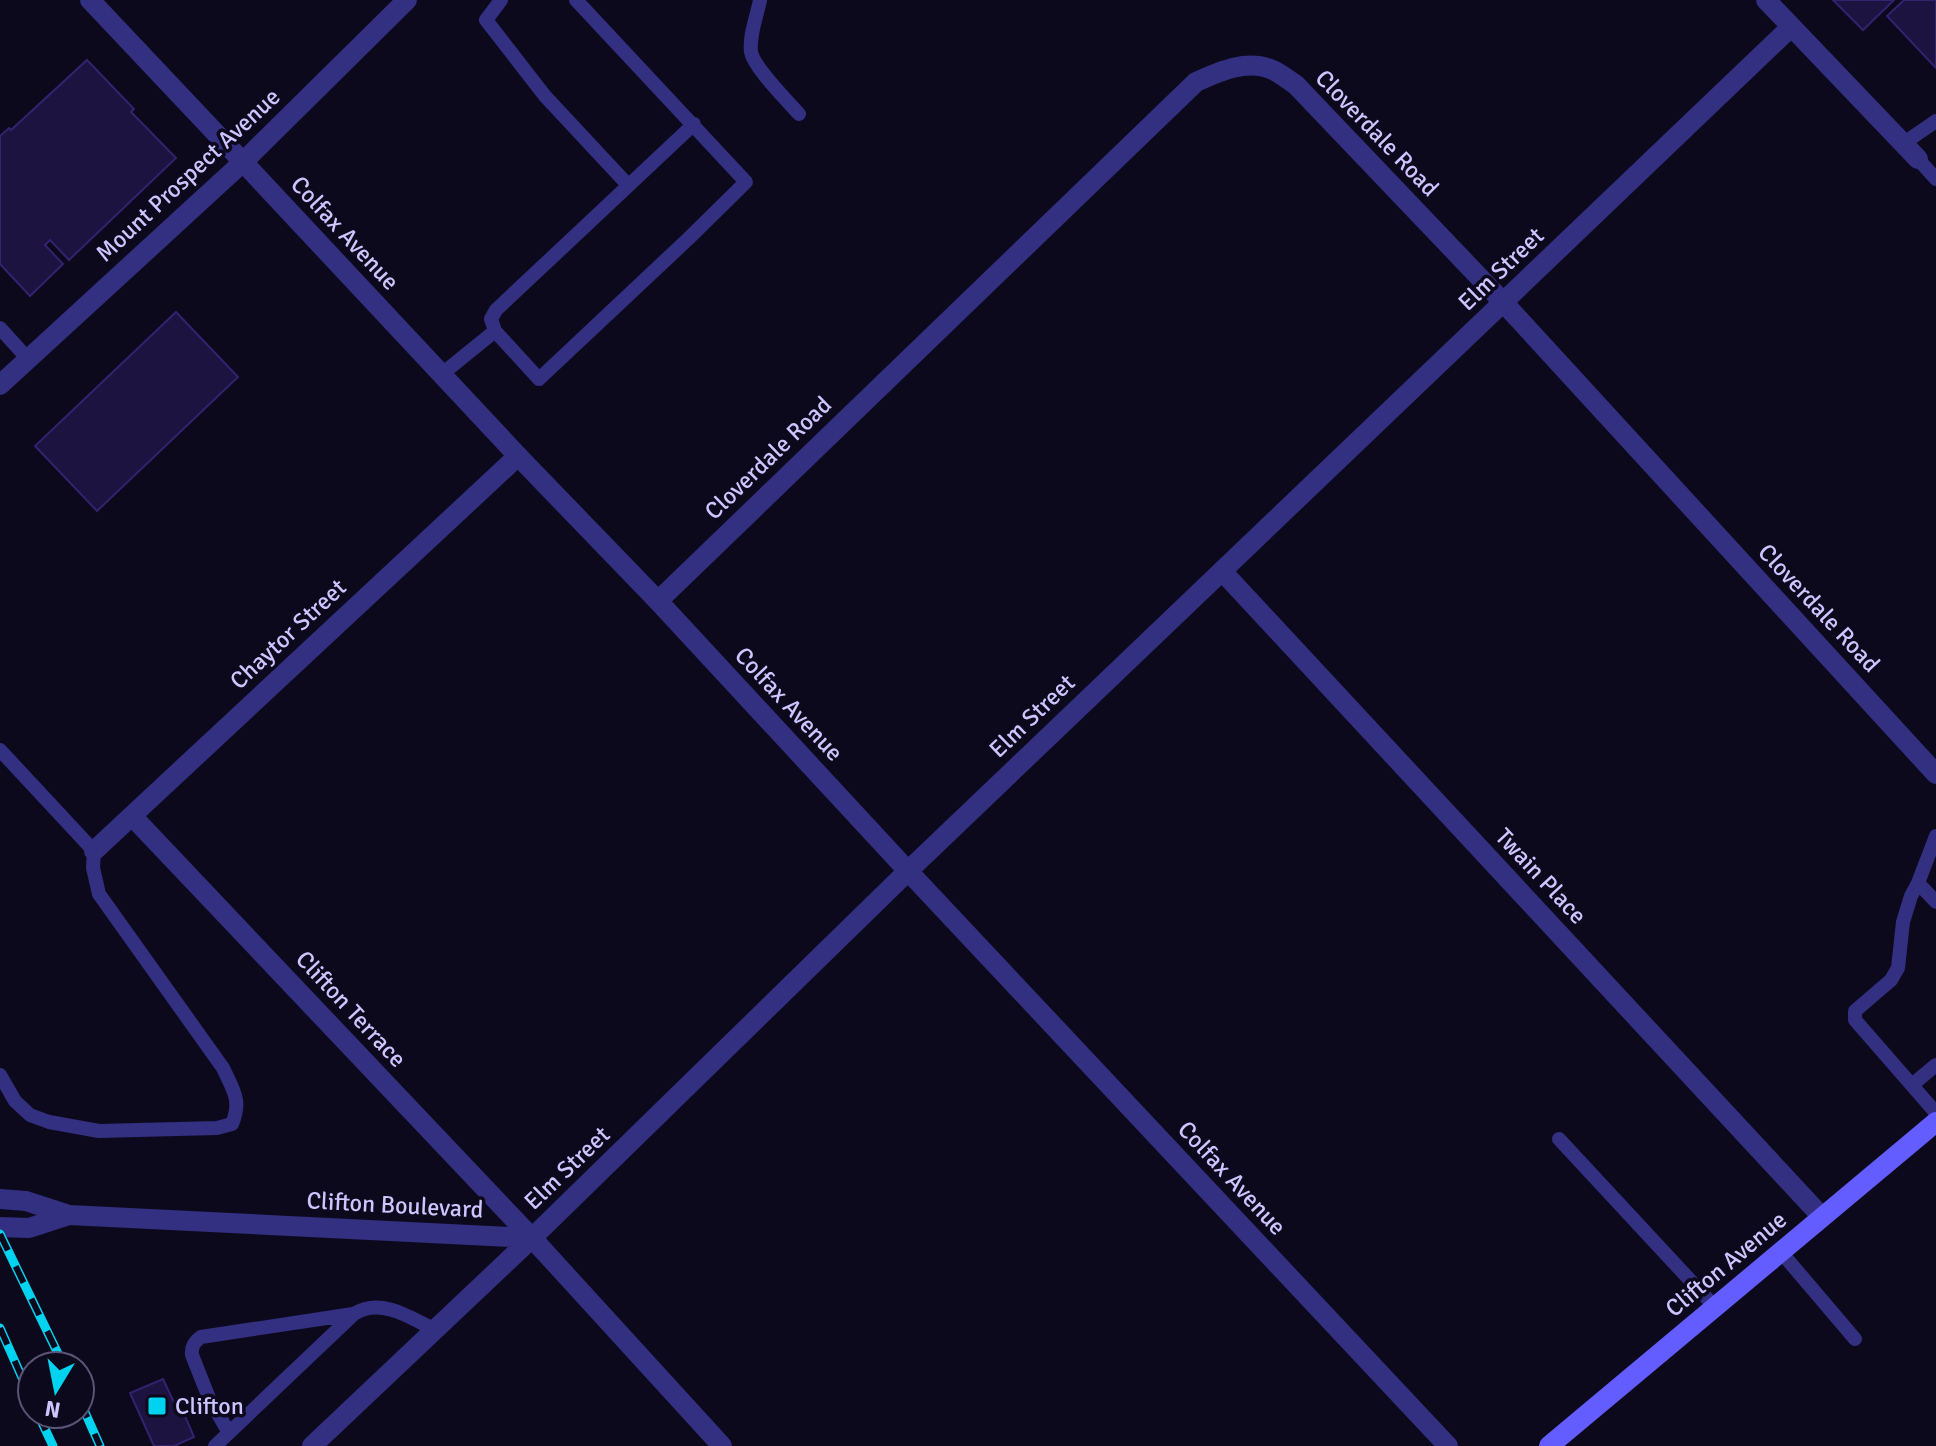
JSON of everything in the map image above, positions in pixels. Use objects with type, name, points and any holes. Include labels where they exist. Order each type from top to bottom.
[{"type":"main road","name":"Clifton Avenue","points":[[1549,1446],[1936,1122]]},
{"type":"street","name":"Colfax Avenue","points":[[90,0],[658,601],[1448,1446]]},
{"type":"street","name":"Mount Prospect Avenue","points":[[0,385],[243,162],[407,0]]},
{"type":"street","points":[[1766,0],[1918,159]]},
{"type":"street","name":"Elm Street","points":[[312,1446],[1791,27]]},
{"type":"street","name":"Cloverdale Road","points":[[658,601],[1196,82],[1225,69],[1249,66],[1272,70],[1296,85],[1503,302],[1936,774]]},
{"type":"street","name":"Chaytor Street","points":[[94,851],[518,456]]},
{"type":"street","name":"Twain Place","points":[[1222,571],[1822,1217]]},
{"type":"street","name":"Clifton Terrace","points":[[132,816],[532,1238]]},
{"type":"street","name":"Clifton Boulevard","points":[[0,1199],[26,1201],[69,1215],[532,1238]]},
{"type":"street","name":"Clifton Boulevard","points":[[0,1227],[29,1228],[69,1215]]},
{"type":"street","points":[[532,1238],[722,1446]]},
{"type":"lane","points":[[501,0],[486,20],[545,96],[628,185]]},
{"type":"lane","points":[[576,0],[694,124],[746,182],[539,379],[495,331],[492,314],[694,124]]},
{"type":"lane","points":[[760,0],[751,54],[757,66],[799,114]]},
{"type":"lane","points":[[1904,143],[1936,121]]},
{"type":"lane","points":[[1918,159],[1936,179]]},
{"type":"lane","points":[[0,328],[28,359]]},
{"type":"lane","points":[[442,374],[495,331]]},
{"type":"lane","points":[[0,750],[94,851],[93,868],[99,894],[223,1068],[238,1109],[232,1124],[217,1128],[99,1131],[49,1122],[30,1115],[15,1101],[0,1075]]},
{"type":"lane","points":[[1936,836],[1903,922],[1898,968],[1891,980],[1855,1011],[1855,1020],[1936,1113]]},
{"type":"lane","points":[[1918,883],[1936,902]]},
{"type":"lane","points":[[1912,1085],[1936,1065]]},
{"type":"lane","points":[[1559,1139],[1715,1307]]},
{"type":"lane","points":[[1781,1252],[1855,1339]]},
{"type":"lane","points":[[215,1446],[364,1308],[389,1309],[435,1330]]},
{"type":"lane","points":[[229,1433],[209,1398],[192,1355],[197,1340],[354,1314]]},
{"type":"building","points":[[1833,0],[1894,0],[1863,30]]},
{"type":"building","points":[[1904,0],[1936,0],[1936,68],[1887,16]]},
{"type":"building","points":[[87,60],[176,158],[69,260],[50,240],[45,245],[63,264],[30,296],[0,264],[0,136],[9,128],[11,130]]},
{"type":"building","points":[[176,312],[238,377],[97,511],[35,446]]},
{"type":"building","points":[[163,1379],[178,1411],[182,1409],[194,1437],[174,1446],[154,1446],[130,1393]]},
{"type":"railway","points":[[0,1234],[56,1350]]},
{"type":"railway","points":[[0,1328],[16,1364]]},
{"type":"railway","points":[[46,1430],[53,1446]]},
{"type":"railway","points":[[93,1430],[100,1446]]},
{"type":"place","name":"Clifton","points":[[157,1406]]}]
